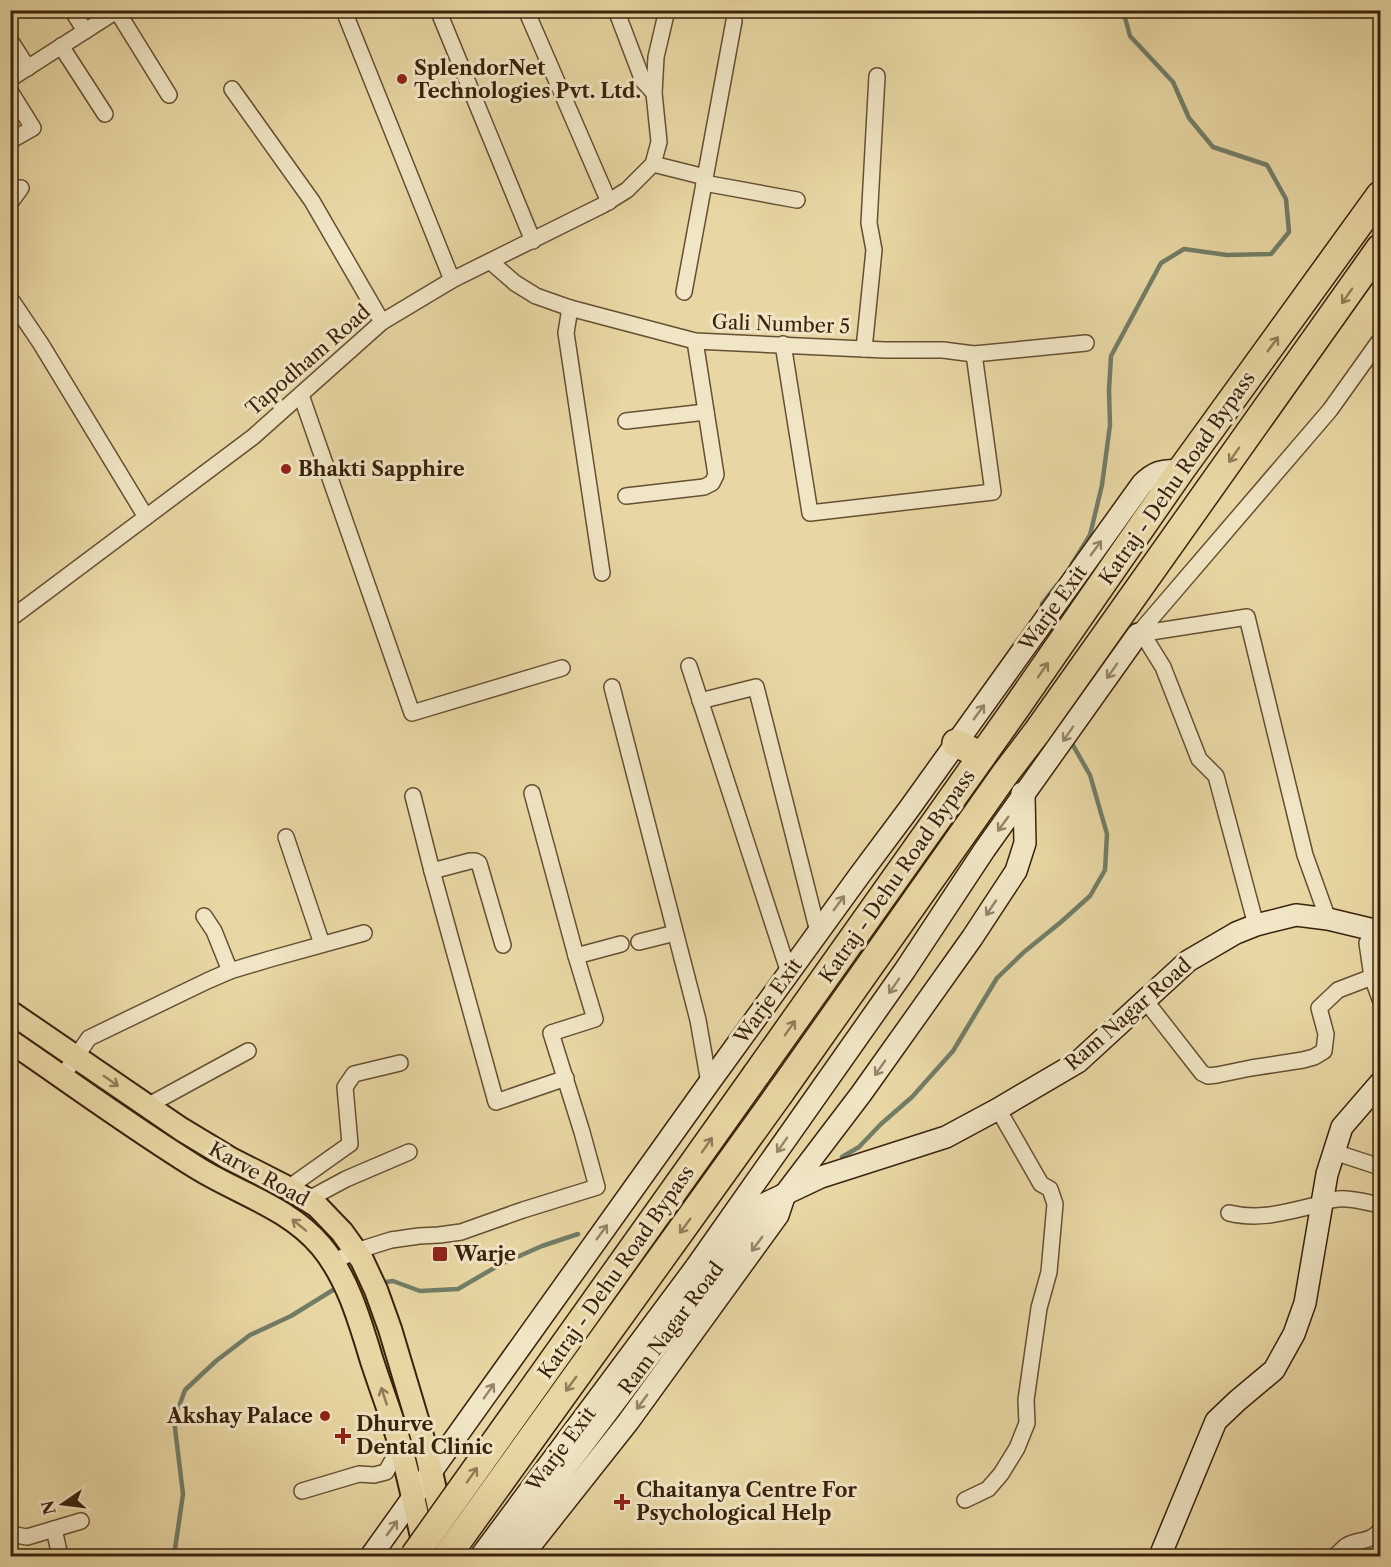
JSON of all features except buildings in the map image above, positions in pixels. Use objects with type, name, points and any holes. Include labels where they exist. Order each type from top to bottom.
[{"type":"highway","name":"Katraj - Dehu Road Bypass","points":[[414,1557],[1016,708],[1181,470],[1380,195]]},
{"type":"highway","name":"Katraj - Dehu Road Bypass","points":[[449,1557],[1380,248]]},
{"type":"highway","points":[[956,743],[982,756]]},
{"type":"main road","name":"Karve Road","points":[[10,1012],[181,1129],[317,1206],[342,1232],[359,1256],[376,1290],[390,1329],[425,1446],[449,1557]]},
{"type":"main road","name":"Karve Road","points":[[10,1041],[177,1155],[217,1180],[276,1209],[300,1224],[321,1246],[335,1265],[363,1332],[401,1449],[427,1557]]},
{"type":"street","points":[[72,10],[86,31]]},
{"type":"street","points":[[438,10],[533,241]]},
{"type":"street","points":[[526,10],[609,202]]},
{"type":"street","points":[[616,10],[643,81],[654,93]]},
{"type":"street","points":[[667,10],[656,57],[654,93],[659,142],[653,164],[705,180],[796,200]]},
{"type":"street","points":[[10,79],[117,11],[169,95]]},
{"type":"street","points":[[344,11],[452,280]]},
{"type":"street","points":[[684,292],[734,21]]},
{"type":"street","points":[[10,40],[28,68]]},
{"type":"street","points":[[61,46],[105,114]]},
{"type":"street","points":[[864,349],[874,250],[869,223],[877,76]]},
{"type":"street","points":[[232,89],[312,201],[382,322]]},
{"type":"street","points":[[10,92],[33,128],[10,141]]},
{"type":"street","name":"Tapodham Road","points":[[10,619],[253,437],[382,322],[452,280],[609,202],[627,190],[653,164]]},
{"type":"street","points":[[10,203],[21,188]]},
{"type":"street","name":"Gali Number 5","points":[[491,262],[515,284],[537,296],[570,308],[695,342],[944,350],[974,354],[1086,344]]},
{"type":"street","points":[[12,301],[41,344],[146,517]]},
{"type":"street","points":[[570,308],[566,333],[602,573]]},
{"type":"street","points":[[1138,634],[1330,410],[1380,340]]},
{"type":"street","points":[[626,496],[704,487],[712,483],[716,475],[695,342]]},
{"type":"street","points":[[783,344],[810,513],[993,492],[974,354]]},
{"type":"street","points":[[301,395],[412,713],[562,668]]},
{"type":"street","points":[[626,421],[706,412]]},
{"type":"street","name":"Warje Exit","points":[[371,1557],[709,1083],[1142,484],[1152,474],[1181,470]]},
{"type":"street","points":[[1108,632],[1138,634],[1247,617],[1305,855],[1328,919]]},
{"type":"street","points":[[1138,634],[1145,638],[1163,667],[1198,759],[1216,776],[1256,925]]},
{"type":"street","name":"Warje Exit","points":[[481,1557],[696,1267],[905,970],[985,849],[1138,634]]},
{"type":"street","points":[[689,666],[789,973]]},
{"type":"street","points":[[612,687],[698,1020],[709,1083]]},
{"type":"street","points":[[700,701],[756,687],[818,932]]},
{"type":"street","points":[[784,1194],[861,1094],[972,938],[1016,871],[1025,843],[1024,796],[1005,774]]},
{"type":"street","points":[[335,1265],[392,1240],[461,1232],[597,1187],[551,1033],[594,1019],[532,793]]},
{"type":"street","points":[[414,796],[432,871],[496,1102],[566,1078]]},
{"type":"street","points":[[286,837],[322,944]]},
{"type":"street","points":[[432,871],[470,861],[479,863],[503,945]]},
{"type":"street","name":"Ram Nagar Road","points":[[499,1557],[764,1204],[821,1177],[946,1137],[998,1109],[1077,1062],[1188,961],[1236,933],[1256,925],[1296,915],[1377,929]]},
{"type":"street","points":[[204,916],[214,931],[230,971]]},
{"type":"street","points":[[1377,929],[1367,943],[1372,977],[1380,999]]},
{"type":"street","points":[[62,1077],[89,1038],[207,981],[230,971],[364,933]]},
{"type":"street","points":[[639,942],[675,933]]},
{"type":"street","points":[[576,956],[621,944]]},
{"type":"street","points":[[1145,1000],[1202,1073],[1208,1076],[1303,1060],[1324,1051],[1326,1034],[1319,1008],[1338,990],[1372,977]]},
{"type":"street","points":[[147,1106],[248,1051]]},
{"type":"street","points":[[298,1194],[350,1144],[345,1087],[354,1074],[400,1063]]},
{"type":"street","points":[[1160,1557],[1216,1421],[1274,1370],[1293,1334],[1305,1303],[1327,1174],[1342,1127],[1380,1083]]},
{"type":"street","points":[[965,1500],[988,1490],[1001,1474],[1017,1448],[1027,1423],[1026,1400],[1039,1308],[1049,1272],[1055,1204],[1050,1190],[1041,1184],[998,1109]]},
{"type":"street","points":[[298,1194],[346,1179],[409,1152]]},
{"type":"street","points":[[1334,1152],[1380,1167]]},
{"type":"street","name":"Ram Nagar Road","points":[[522,1557],[627,1422],[778,1215],[784,1194]]},
{"type":"street","points":[[1229,1213],[1261,1217],[1344,1197],[1380,1205]]},
{"type":"street","points":[[302,1491],[359,1474],[374,1476],[386,1472],[401,1449]]},
{"type":"street","points":[[10,1534],[27,1537],[81,1521]]},
{"type":"street","points":[[54,1529],[60,1557]]},
{"type":"street","points":[[1335,1557],[1347,1545],[1365,1541],[1379,1533],[1380,1530]]},
{"type":"waterway","points":[[1072,564],[1090,535],[1102,485],[1110,425],[1111,356],[1161,263],[1184,249],[1227,255],[1271,254],[1289,232],[1286,199],[1267,165],[1213,147],[1189,118],[1173,82],[1130,36],[1123,10]]},
{"type":"waterway","points":[[1042,611],[1042,604],[1057,585]]},
{"type":"waterway","points":[[842,1157],[859,1147],[912,1097],[953,1051],[997,978],[1090,896],[1105,870],[1107,834],[1090,775],[1070,740]]},
{"type":"waterway","points":[[379,1283],[393,1281],[420,1291],[458,1289],[501,1264],[542,1246],[578,1234]]},
{"type":"waterway","points":[[174,1556],[183,1494],[174,1420],[185,1390],[216,1361],[250,1335],[291,1316],[333,1290],[341,1289]]},
{"type":"place","name":"SplendorNet Technologies Pvt. Ltd.","points":[[402,79]]},
{"type":"place","name":"Bhakti Sapphire","points":[[286,469]]},
{"type":"place","name":"Warje","points":[[440,1254]]},
{"type":"place","name":"Akshay Palace","points":[[325,1416]]},
{"type":"place","name":"Dhurve Dental Clinic","points":[[343,1436]]},
{"type":"place","name":"Chaitanya Centre For Psychological Help","points":[[622,1502]]}]
